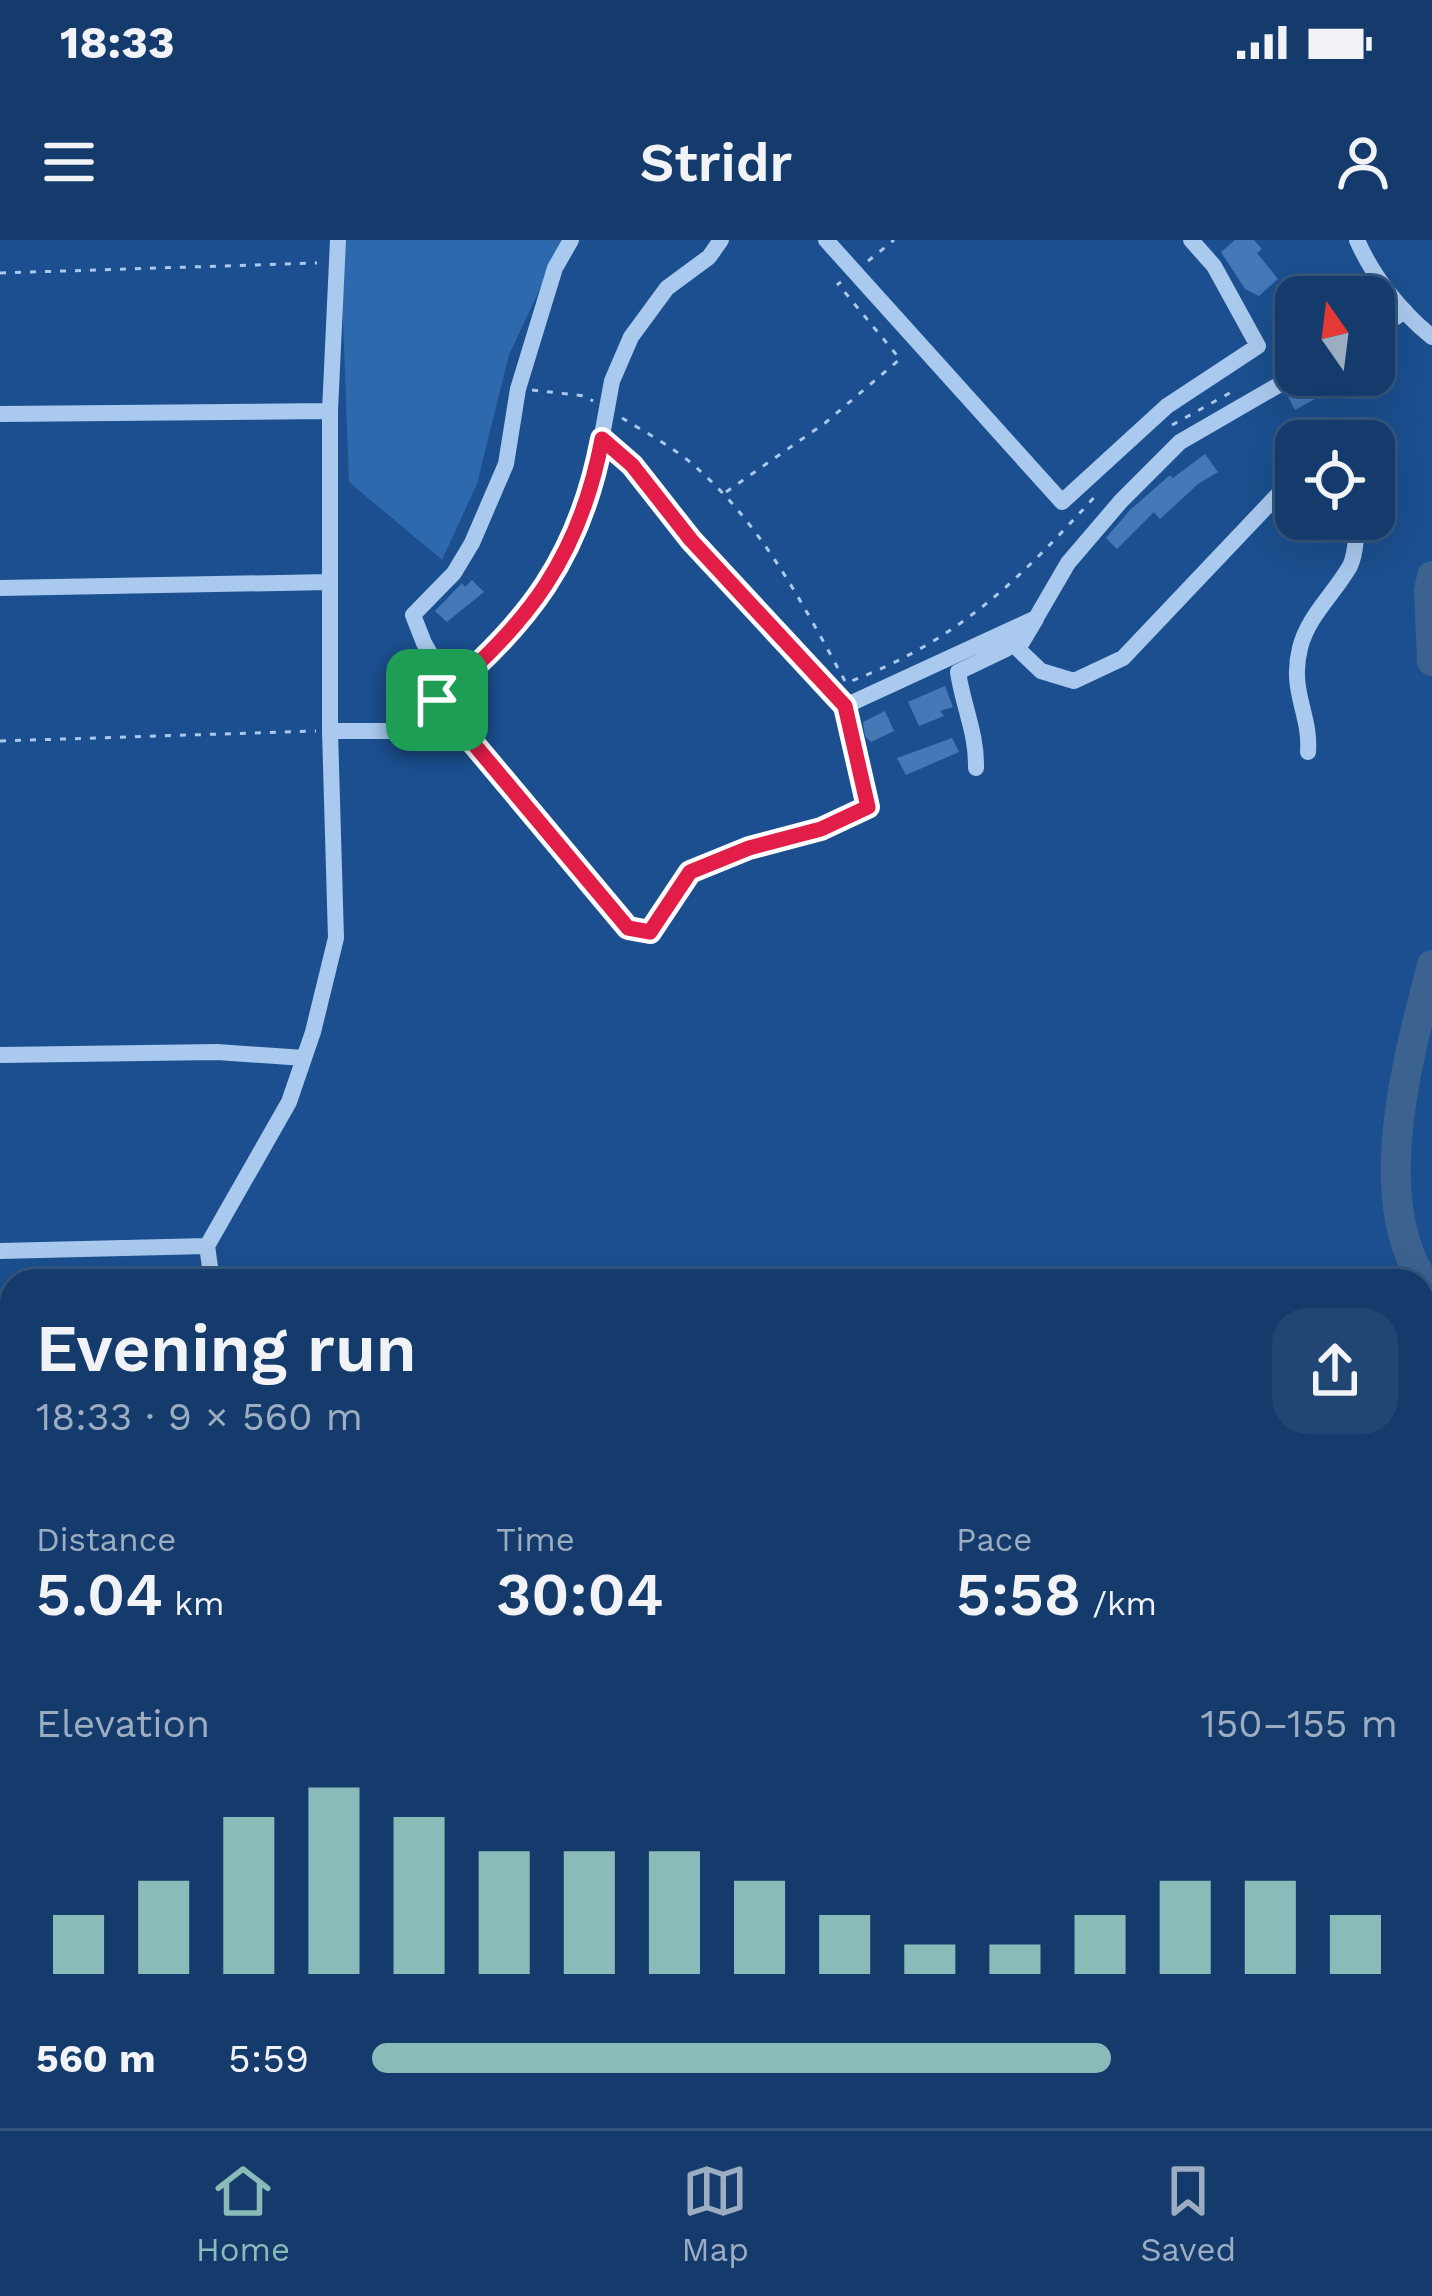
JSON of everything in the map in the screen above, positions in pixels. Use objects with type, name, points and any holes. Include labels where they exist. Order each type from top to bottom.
[{"type":"street","points":[[210,1269],[207,1246],[290,1102],[336,938],[330,731],[330,411],[338,240]]},
{"type":"street","points":[[571,240],[556,268],[518,389],[506,464],[472,543],[454,572],[413,615],[444,695],[628,928],[650,932],[690,872],[749,848],[821,829],[868,807],[845,706],[691,540],[632,465],[602,439]]},
{"type":"street","points":[[330,731],[400,731],[444,695],[539,600],[574,538],[602,439],[612,381],[631,337],[667,288],[722,240]]},
{"type":"street","points":[[826,240],[1062,502],[1167,406],[1258,346],[1214,266],[1191,240]]},
{"type":"street","points":[[1357,240],[1368,266],[1432,337]]},
{"type":"street","points":[[1395,317],[1405,311]]},
{"type":"street","points":[[1275,387],[1180,442],[1120,502],[1068,563],[1018,650],[1041,670],[1075,681],[1123,658],[1275,498]]},
{"type":"street","points":[[0,414],[330,411]]},
{"type":"street","points":[[1308,752],[1309,726],[1299,709],[1296,681],[1300,647],[1312,620],[1349,567],[1355,540]]},
{"type":"street","points":[[0,587],[330,582]]},
{"type":"street","points":[[845,706],[1036,619]]},
{"type":"street","points":[[976,768],[977,739],[964,712],[958,672],[1006,649],[1036,619]]},
{"type":"street","points":[[0,1055],[217,1052],[304,1058]]},
{"type":"street","points":[[0,1251],[207,1246]]},
{"type":"path","points":[[724,493],[825,423],[900,358],[838,284],[894,240]]},
{"type":"path","points":[[0,273],[337,262]]},
{"type":"path","points":[[1168,427],[1250,381]]},
{"type":"path","points":[[518,389],[585,397],[603,407]]},
{"type":"path","points":[[621,418],[695,466],[724,493],[804,606],[846,683],[960,627],[1028,569],[1103,488]]},
{"type":"path","points":[[0,741],[330,731]]},
{"type":"shaded area","points":[[340,240],[563,240],[509,355],[477,484],[442,560],[349,482]]},
{"type":"building","points":[[1235,240],[1254,240],[1275,282],[1259,296],[1245,289],[1221,252]]},
{"type":"building","points":[[1288,396],[1320,396],[1295,410]]},
{"type":"building","points":[[1205,454],[1218,472],[1160,519],[1154,512],[1117,549],[1106,538],[1170,475],[1173,478]]},
{"type":"building","points":[[472,580],[484,592],[447,622],[435,611],[462,583],[465,587]]},
{"type":"building","points":[[945,686],[953,707],[919,726],[908,702]]},
{"type":"building","points":[[885,711],[894,731],[871,742],[863,722]]},
{"type":"building","points":[[952,738],[959,752],[906,775],[897,758]]},
{"type":"waterway","points":[[1432,576],[1432,661]]},
{"type":"waterway","points":[[1417,1269],[1400,1220],[1398,1133],[1412,1044],[1432,965]]},
{"type":"route","points":[[602,439],[632,465],[691,540],[845,706],[868,807],[821,829],[749,848],[690,872],[650,932],[628,928],[437,700],[539,600],[574,538],[602,439]]}]
